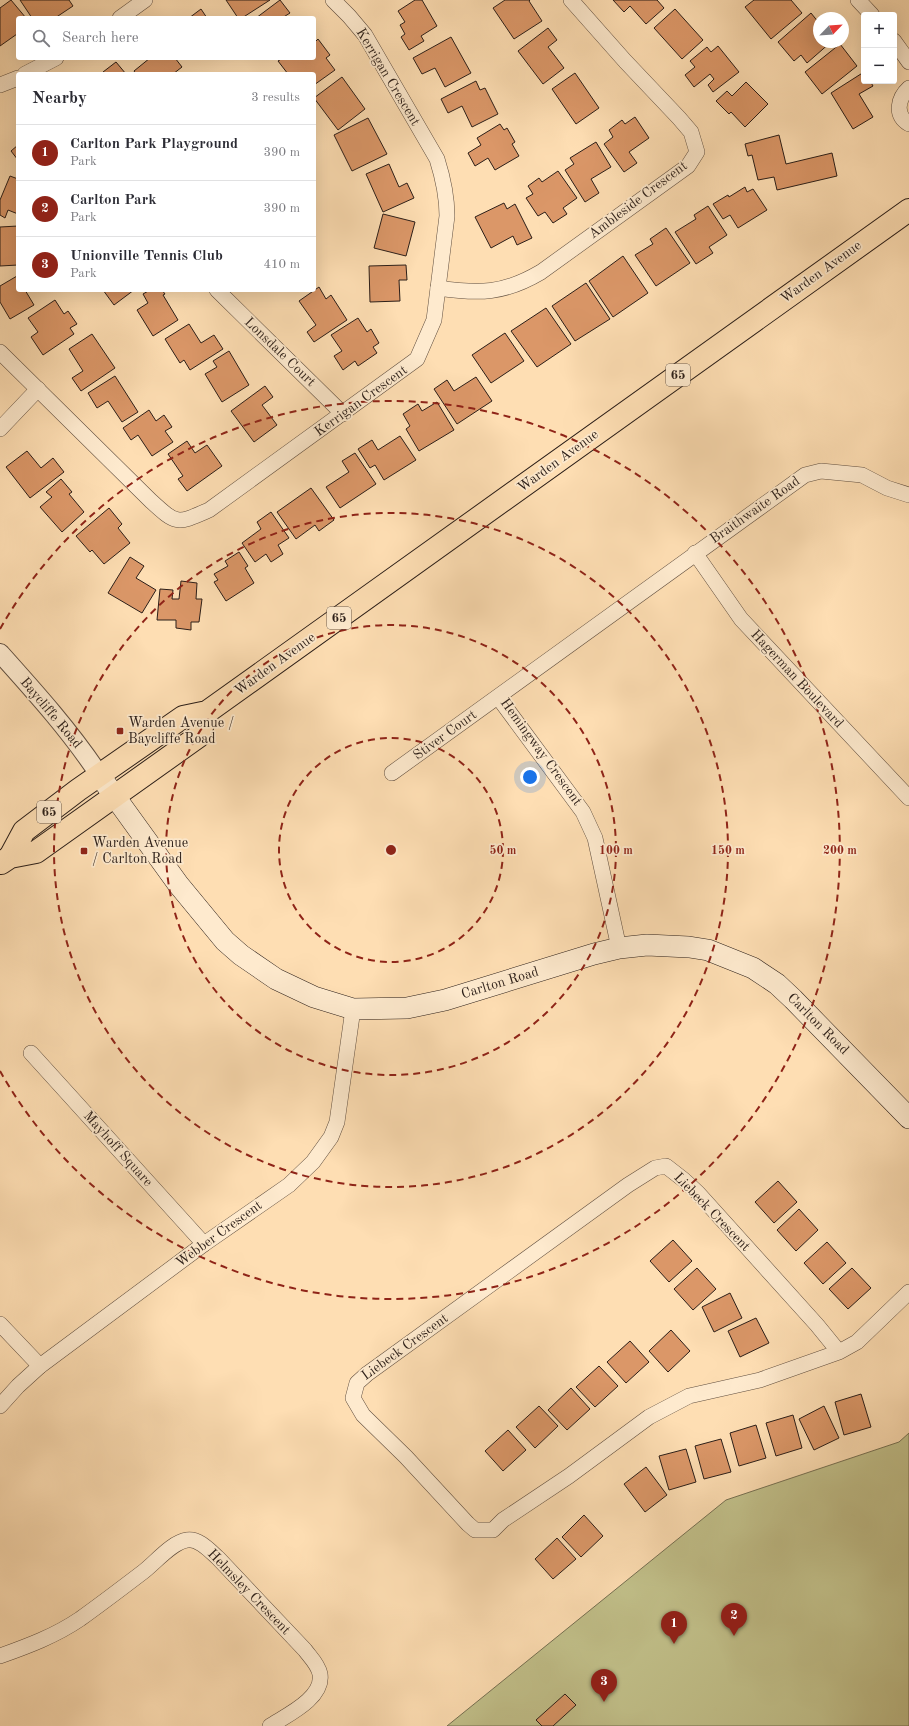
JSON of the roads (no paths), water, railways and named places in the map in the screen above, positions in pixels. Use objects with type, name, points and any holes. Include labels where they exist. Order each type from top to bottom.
[{"type":"main road","name":"Warden Avenue","points":[[5,860],[24,831],[182,717],[207,712],[909,210]]},
{"type":"main road","name":"Warden Avenue","points":[[5,860],[36,852],[199,736],[207,712]]},
{"type":"main road","name":"Carlton Road","points":[[100,776],[178,884],[225,940],[241,955],[276,979],[299,991],[353,1009],[407,1008],[445,1000],[594,954],[619,948],[689,946],[708,950],[753,968],[777,984],[794,999],[909,1118]]},
{"type":"street","points":[[123,16],[145,0]]},
{"type":"street","name":"Kerrigan Crescent","points":[[0,352],[171,519],[188,519],[209,510],[417,359],[434,320],[447,210],[444,180],[437,159],[365,36],[349,16],[333,0]]},
{"type":"street","name":"Ambleside Crescent","points":[[438,288],[464,292],[486,292],[504,289],[524,282],[541,272],[688,166],[697,152],[691,132],[571,0]]},
{"type":"street","points":[[858,0],[869,12]]},
{"type":"street","points":[[897,45],[909,62]]},
{"type":"street","points":[[29,72],[52,60]]},
{"type":"street","points":[[0,85],[16,79]]},
{"type":"street","points":[[909,88],[903,93],[899,100],[899,108],[901,116],[909,124]]},
{"type":"street","name":"Lonsdale Court","points":[[219,292],[343,414]]},
{"type":"street","points":[[0,429],[38,389]]},
{"type":"street","name":"Braithwaite Road","points":[[695,553],[805,475],[820,471],[862,475],[887,488],[909,495]]},
{"type":"street","name":"Hemingway Crescent","points":[[619,948],[595,838],[583,812],[498,697],[695,553]]},
{"type":"street","name":"Hagerman Boulevard","points":[[695,553],[741,619],[909,798]]},
{"type":"street","name":"Baycliffe Road","points":[[0,653],[30,686],[86,756],[100,776]]},
{"type":"street","name":"Stiver Court","points":[[392,773],[498,697]]},
{"type":"street","name":"Webber Crescent","points":[[0,1406],[18,1386],[40,1366],[204,1244],[289,1185],[313,1162],[331,1137],[337,1122],[353,1009]]},
{"type":"street","name":"Mayhoff Square","points":[[31,1053],[204,1244]]},
{"type":"street","name":"Liebeck Crescent","points":[[839,1352],[817,1325],[698,1194],[684,1180],[666,1166],[655,1168],[622,1189],[367,1374],[357,1384],[353,1398],[363,1415],[406,1457],[468,1524],[475,1530],[493,1530],[503,1520],[570,1476],[649,1417],[668,1406],[689,1396],[760,1380],[839,1352],[857,1342],[909,1292]]},
{"type":"street","points":[[0,1324],[40,1366]]},
{"type":"street","name":"Helmsley Crescent","points":[[0,1656],[57,1634],[132,1580],[177,1544],[187,1540],[195,1541],[205,1546],[218,1558],[305,1650],[316,1664],[320,1672],[320,1680],[317,1689],[306,1703],[270,1726]]},
{"type":"place","name":"Warden Avenue / Baycliffe Road","points":[[120,731]]},
{"type":"place","name":"Warden Avenue / Carlton Road","points":[[84,851]]},
{"type":"place","name":"Carlton Park","points":[[734,1636]]},
{"type":"place","name":"Carlton Park Playground","points":[[674,1644]]},
{"type":"place","name":"Unionville Tennis Club","points":[[604,1702]]}]
